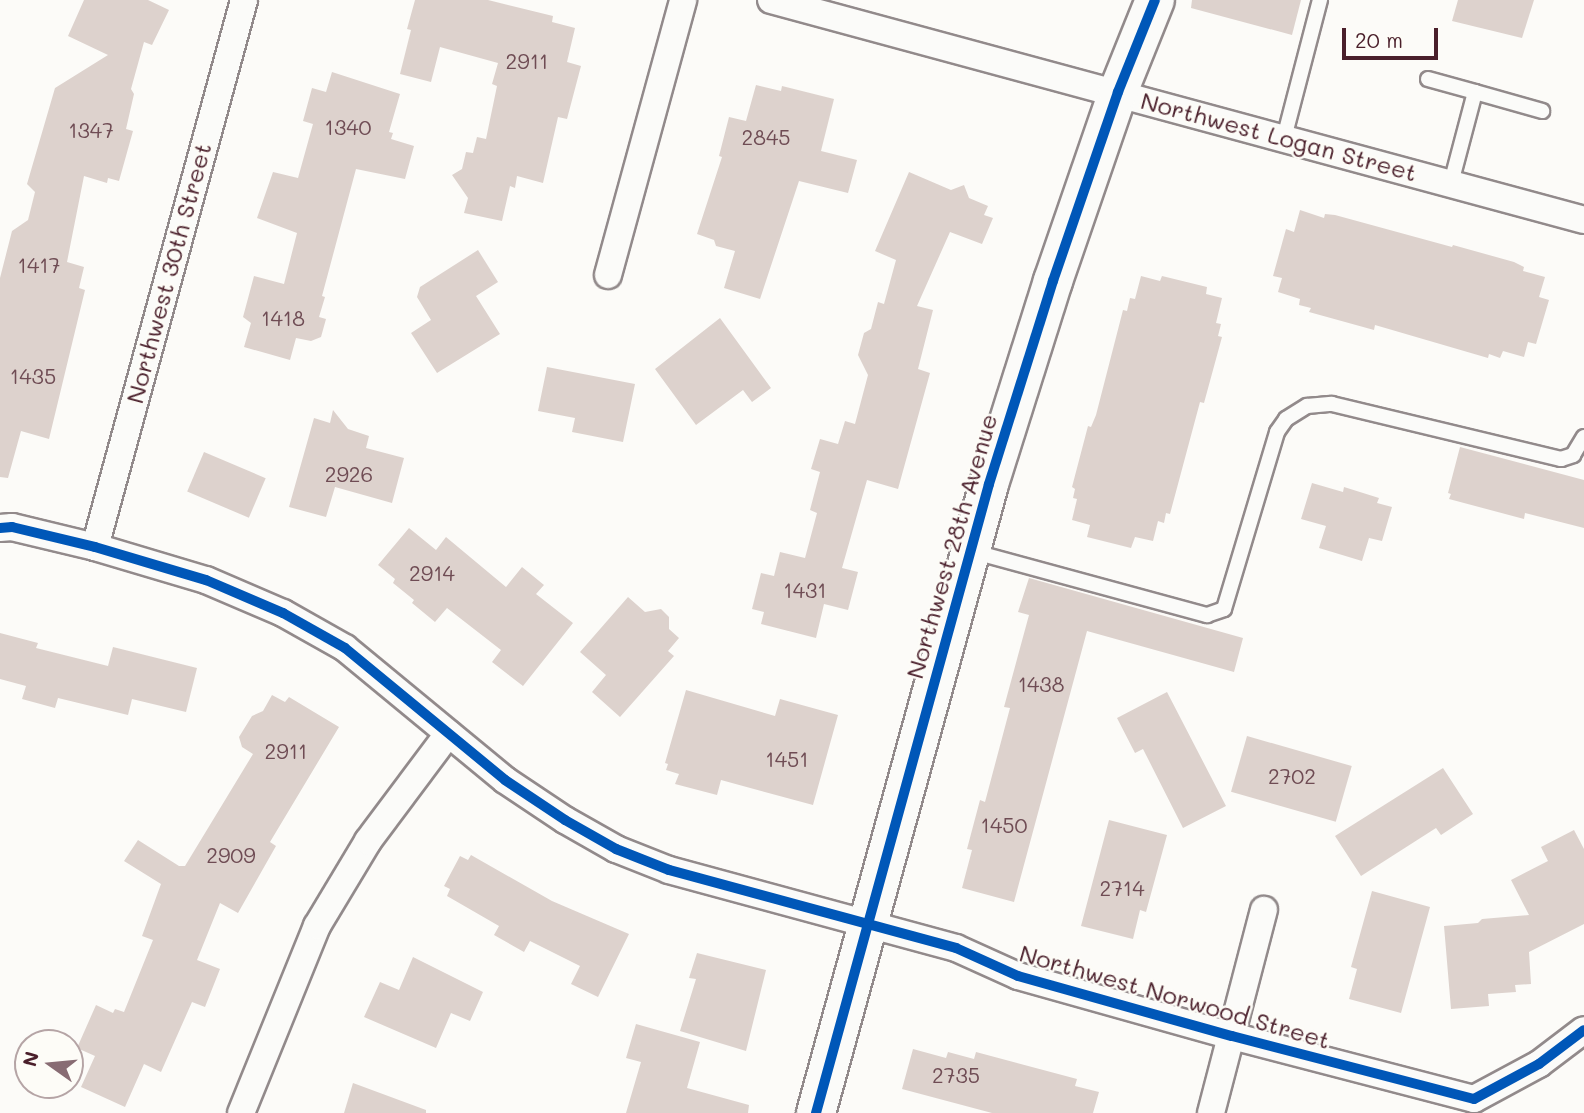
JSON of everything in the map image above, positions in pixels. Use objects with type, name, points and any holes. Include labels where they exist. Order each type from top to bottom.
[{"type":"street","name":"Northwest 30th Street","points":[[95,547],[243,0]]},
{"type":"street","points":[[608,275],[683,0]]},
{"type":"street","name":"Northwest Logan Street","points":[[771,0],[1584,220]]},
{"type":"street","name":"Northwest 28th Avenue","points":[[816,1113],[970,551],[1053,281],[1118,92],[1155,0]]},
{"type":"street","name":"Northwest Norwood Street","points":[[0,528],[12,527],[95,547],[206,580],[283,613],[345,648],[505,780],[565,820],[616,849],[669,870],[956,948],[1018,976],[1477,1106],[1584,1030]]},
{"type":"street","points":[[240,1113],[317,926],[368,841],[448,734]]},
{"type":"street","points":[[1211,1113],[1264,910]]},
{"type":"lane","points":[[1284,138],[1320,0]]},
{"type":"lane","points":[[1428,79],[1542,111]]},
{"type":"lane","points":[[1451,183],[1475,92]]},
{"type":"lane","points":[[970,551],[1208,615],[1224,609],[1277,432],[1286,419],[1307,406],[1332,404],[1560,460],[1573,455],[1584,437]]},
{"type":"building","points":[[84,0],[148,0],[169,10],[152,45],[144,42],[131,89],[134,94],[126,129],[133,131],[119,181],[108,178],[107,183],[84,176],[67,262],[84,267],[79,288],[85,290],[49,439],[21,431],[8,478],[0,477],[0,278],[12,231],[28,220],[35,192],[27,184],[55,88],[108,55],[68,36]]},
{"type":"building","points":[[415,0],[488,0],[553,16],[552,22],[575,28],[567,62],[581,66],[567,119],[558,117],[543,183],[517,176],[515,188],[510,186],[502,221],[464,213],[468,198],[452,175],[462,169],[466,152],[473,153],[477,137],[486,139],[497,86],[492,84],[498,63],[440,47],[431,82],[400,74]]},
{"type":"building","points":[[1192,0],[1301,0],[1292,35],[1191,8]]},
{"type":"building","points":[[1458,0],[1534,0],[1522,38],[1452,21]]},
{"type":"building","points":[[332,72],[400,94],[389,132],[393,133],[391,139],[414,146],[405,179],[356,169],[322,296],[325,297],[319,317],[326,319],[321,337],[311,341],[296,338],[290,360],[244,347],[251,323],[243,317],[254,276],[284,284],[297,233],[257,218],[273,172],[298,178],[313,124],[303,121],[312,88],[326,92]]},
{"type":"building","points":[[756,85],[781,91],[782,86],[834,99],[821,151],[857,160],[848,193],[799,181],[760,299],[724,288],[735,251],[716,246],[714,240],[697,234],[722,157],[719,156],[729,117],[746,121]]},
{"type":"building","points":[[909,172],[951,190],[964,185],[969,198],[988,206],[984,215],[993,218],[982,244],[950,232],[917,306],[933,310],[918,369],[930,373],[898,489],[867,480],[842,568],[858,572],[848,610],[824,604],[816,638],[761,624],[764,612],[752,609],[761,573],[774,576],[780,552],[805,558],[817,513],[810,510],[820,472],[811,469],[820,439],[838,444],[845,421],[855,424],[868,375],[858,355],[864,333],[871,329],[878,302],[884,304],[896,260],[875,251]]},
{"type":"building","points":[[1300,210],[1324,218],[1325,214],[1335,215],[1452,247],[1453,245],[1514,262],[1524,267],[1523,271],[1545,277],[1539,297],[1549,300],[1536,344],[1528,342],[1524,357],[1503,351],[1500,358],[1489,354],[1488,358],[1375,325],[1374,330],[1309,312],[1311,308],[1299,305],[1300,299],[1278,292],[1282,278],[1273,276],[1286,229],[1294,232]]},
{"type":"building","points":[[478,250],[498,282],[476,296],[500,334],[437,373],[411,333],[431,320],[417,297],[420,287]]},
{"type":"building","points":[[1141,276],[1160,281],[1162,276],[1207,287],[1206,294],[1222,298],[1216,323],[1221,324],[1218,336],[1222,337],[1204,403],[1200,402],[1170,514],[1166,513],[1164,523],[1158,521],[1153,541],[1135,537],[1131,548],[1087,537],[1090,525],[1072,520],[1077,499],[1073,498],[1075,489],[1072,487],[1088,426],[1091,427],[1096,415],[1123,310],[1127,311],[1130,298],[1135,299]]},
{"type":"building","points":[[720,318],[771,388],[752,402],[743,390],[696,425],[655,369]]},
{"type":"building","points":[[547,367],[635,384],[623,442],[572,432],[575,418],[538,411]]},
{"type":"building","points":[[333,410],[348,429],[369,436],[366,448],[404,458],[392,503],[335,487],[326,517],[289,507],[314,418],[330,423]]},
{"type":"building","points":[[1460,447],[1584,480],[1584,528],[1525,513],[1524,519],[1449,499],[1451,494],[1448,493]]},
{"type":"building","points":[[204,452],[266,478],[249,518],[187,492]]},
{"type":"building","points":[[1312,483],[1343,492],[1344,487],[1379,498],[1377,503],[1392,507],[1382,541],[1369,538],[1362,561],[1319,548],[1326,526],[1301,519]]},
{"type":"building","points":[[409,528],[436,550],[446,537],[506,587],[522,567],[544,585],[536,594],[573,623],[523,686],[492,662],[501,650],[447,608],[435,622],[412,603],[414,600],[393,583],[395,579],[378,565]]},
{"type":"building","points":[[1029,578],[1243,638],[1234,672],[1087,631],[1014,902],[962,888],[972,850],[967,849],[980,800],[985,802],[1010,708],[1004,707],[1029,615],[1018,612]]},
{"type":"building","points":[[628,597],[645,612],[661,609],[669,617],[669,629],[679,638],[668,651],[674,656],[620,717],[592,692],[606,675],[580,652]]},
{"type":"building","points":[[0,633],[38,643],[36,648],[108,666],[113,647],[197,668],[186,712],[132,699],[128,715],[58,698],[55,708],[22,699],[26,686],[0,679]]},
{"type":"building","points":[[686,690],[775,716],[780,699],[838,715],[813,805],[721,780],[717,795],[675,784],[679,774],[666,770],[668,764],[665,763]]},
{"type":"building","points":[[1167,692],[1226,806],[1183,828],[1143,749],[1135,753],[1117,718]]},
{"type":"building","points":[[272,695],[285,702],[289,697],[339,727],[270,842],[276,846],[238,913],[220,903],[197,960],[220,969],[205,1007],[192,1002],[161,1072],[144,1064],[125,1107],[84,1088],[84,1080],[95,1056],[84,1051],[84,1032],[96,1005],[113,1013],[115,1009],[124,1012],[153,940],[142,936],[161,884],[124,861],[138,840],[179,866],[185,866],[253,754],[242,747],[239,737],[252,716],[263,711]]},
{"type":"building","points":[[1247,736],[1352,766],[1336,822],[1231,792]]},
{"type":"building","points":[[1443,768],[1473,814],[1441,835],[1436,828],[1361,876],[1335,836]]},
{"type":"building","points":[[1109,820],[1167,835],[1146,912],[1140,910],[1133,939],[1081,926]]},
{"type":"building","points":[[1574,830],[1584,849],[1584,924],[1529,952],[1531,984],[1515,985],[1516,992],[1488,994],[1489,1006],[1451,1009],[1444,926],[1529,915],[1511,880],[1548,861],[1541,847]]},
{"type":"building","points":[[471,855],[552,901],[629,934],[598,997],[571,984],[580,966],[530,941],[524,952],[494,935],[499,926],[447,896],[450,889],[444,886],[460,856],[468,860]]},
{"type":"building","points":[[1372,891],[1430,907],[1401,1013],[1349,999],[1357,969],[1351,967]]},
{"type":"building","points":[[697,953],[766,970],[746,1051],[680,1031],[696,979],[689,978]]},
{"type":"building","points":[[413,957],[483,992],[470,1021],[451,1013],[436,1048],[364,1017],[380,982],[399,990]]},
{"type":"building","points":[[636,1024],[700,1042],[687,1088],[749,1105],[748,1113],[626,1113],[641,1062],[626,1058]]},
{"type":"building","points":[[913,1049],[946,1058],[948,1052],[974,1059],[976,1052],[1077,1079],[1075,1086],[1099,1092],[1093,1113],[992,1113],[902,1089]]},
{"type":"building","points":[[353,1083],[426,1110],[426,1113],[344,1113]]},
{"type":"cycle path","points":[[816,1113],[989,484],[1053,281],[1118,92],[1155,0]]},
{"type":"cycle path","points":[[0,528],[12,527],[95,547],[206,580],[283,613],[345,648],[505,780],[565,820],[616,849],[669,870],[956,948],[1018,976],[1232,1036],[1474,1099],[1539,1064],[1584,1030]]}]
